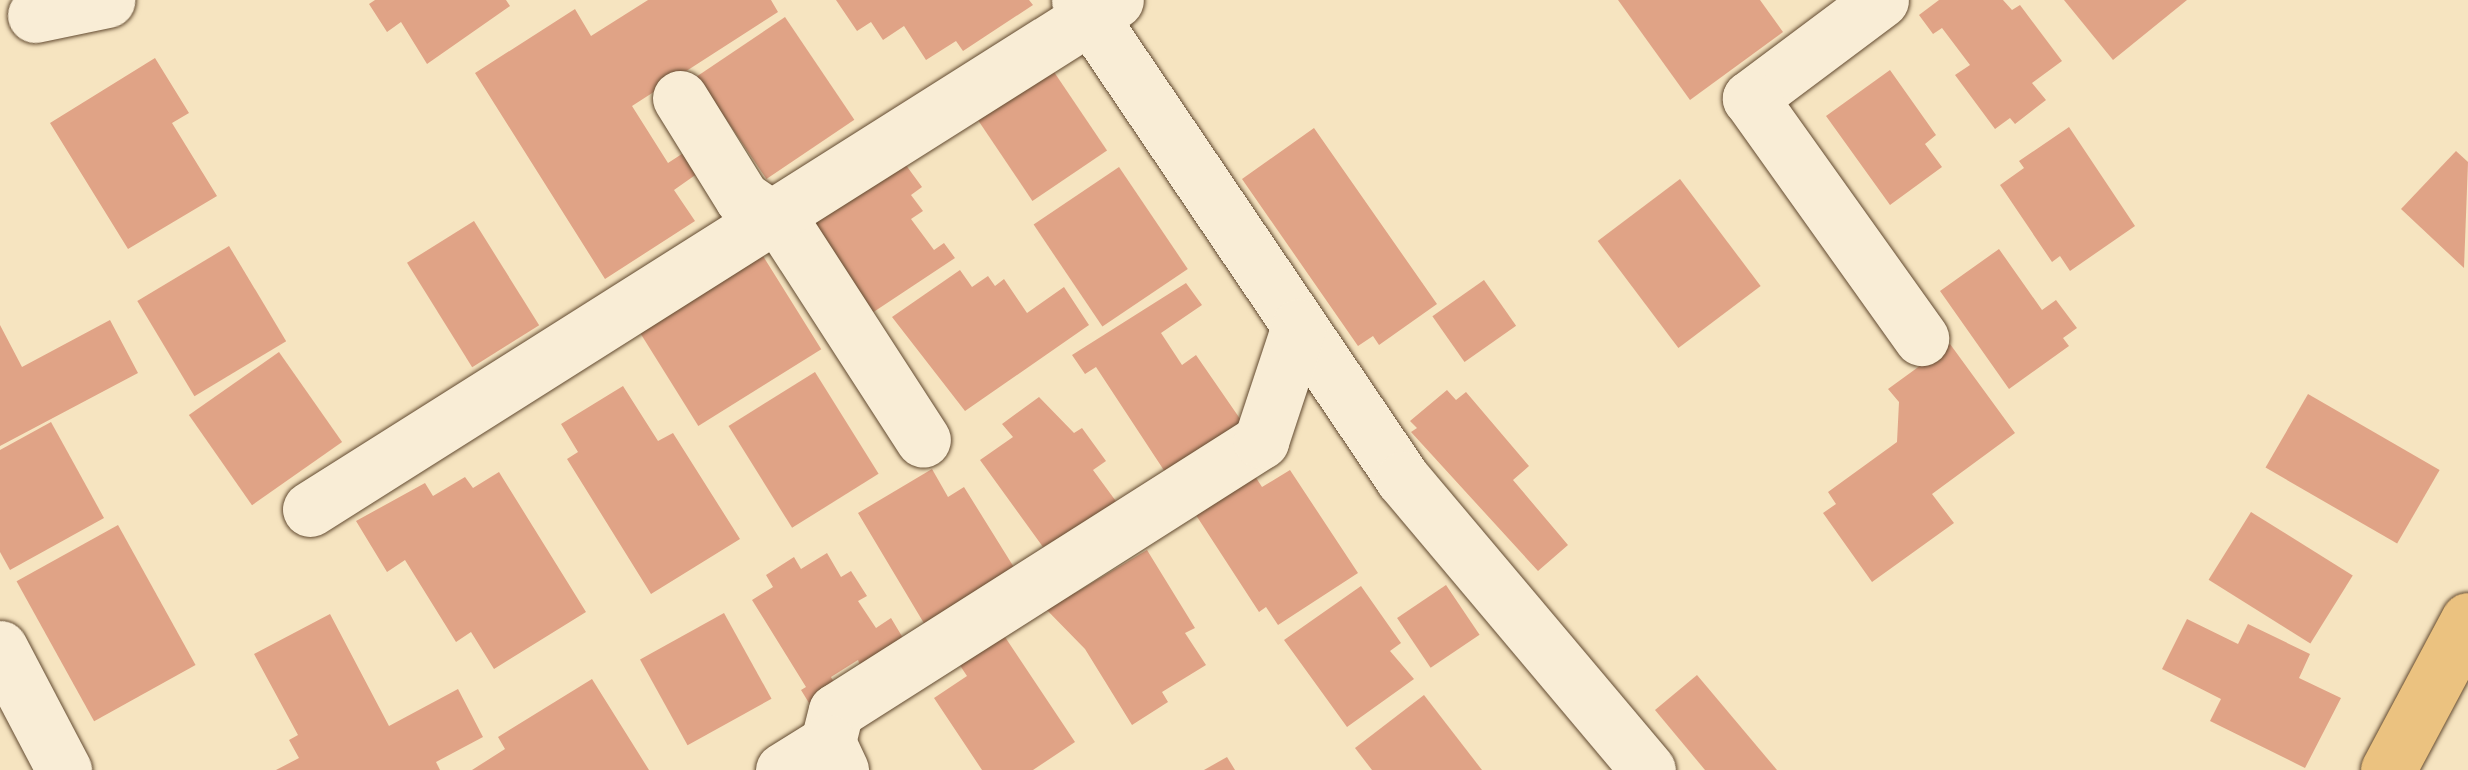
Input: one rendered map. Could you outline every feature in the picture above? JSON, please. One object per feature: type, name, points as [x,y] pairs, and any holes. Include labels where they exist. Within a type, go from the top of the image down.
[{"type":"highway","points":[[2388,770],[2468,620]]},
{"type":"street","points":[[35,15],[107,0]]},
{"type":"street","points":[[1881,0],[1750,98],[1921,338]]},
{"type":"street","points":[[310,509],[770,217],[1094,5],[1299,326],[1403,479],[1648,770]]},
{"type":"street","points":[[680,98],[742,198],[786,228],[923,440]]},
{"type":"street","points":[[817,761],[836,710],[1261,441],[1299,326]]},
{"type":"street","points":[[0,648],[64,770]]},
{"type":"building","points":[[375,0],[506,0],[510,6],[427,64],[401,22],[387,32],[369,4]]},
{"type":"building","points":[[648,0],[771,0],[778,12],[632,106],[668,163],[688,150],[701,171],[674,190],[695,221],[605,279],[475,73],[575,9],[591,36]]},
{"type":"building","points":[[836,0],[1029,0],[1033,5],[963,51],[956,41],[926,60],[904,26],[883,40],[871,22],[857,31]]},
{"type":"building","points":[[1618,0],[1760,0],[1783,32],[1690,100]]},
{"type":"building","points":[[1939,0],[2003,0],[2012,10],[2020,5],[2062,61],[2032,83],[2046,100],[2015,124],[2010,118],[1995,129],[1955,75],[1970,65],[1942,28],[1933,34],[1919,15]]},
{"type":"building","points":[[2064,0],[2187,0],[2113,60]]},
{"type":"building","points":[[785,17],[854,120],[766,179],[697,76]]},
{"type":"building","points":[[155,58],[189,113],[172,123],[217,196],[128,249],[50,123]]},
{"type":"building","points":[[1050,66],[1107,151],[1032,201],[975,116]]},
{"type":"building","points":[[1890,70],[1936,135],[1925,144],[1942,167],[1890,205],[1826,116]]},
{"type":"building","points":[[2069,127],[2135,226],[2070,271],[2060,256],[2052,262],[2000,185],[2024,168],[2019,161]]},
{"type":"building","points":[[1314,128],[1437,304],[1379,345],[1373,336],[1358,346],[1242,179]]},
{"type":"building","points":[[2456,151],[2468,162],[2464,268],[2401,209]]},
{"type":"building","points":[[900,157],[922,187],[911,195],[923,211],[911,219],[934,250],[944,243],[955,258],[869,315],[807,216]]},
{"type":"building","points":[[1119,167],[1188,269],[1102,327],[1034,225]]},
{"type":"building","points":[[1680,179],[1761,286],[1678,348],[1598,241]]},
{"type":"building","points":[[474,221],[539,325],[472,367],[407,263]]},
{"type":"building","points":[[229,246],[286,341],[194,396],[137,301]]},
{"type":"building","points":[[1999,249],[2042,310],[2056,300],[2077,328],[2063,338],[2069,346],[2009,389],[1940,291]]},
{"type":"building","points":[[763,256],[821,349],[698,426],[640,333]]},
{"type":"building","points":[[960,270],[972,287],[988,276],[995,286],[1004,279],[1027,313],[1064,287],[1089,325],[965,411],[892,317]]},
{"type":"building","points":[[1484,280],[1516,326],[1465,362],[1432,316]]},
{"type":"building","points":[[1186,283],[1202,305],[1161,333],[1182,365],[1196,355],[1245,426],[1169,478],[1096,367],[1085,374],[1072,355]]},
{"type":"building","points":[[110,320],[138,373],[0,446],[0,325],[22,367]]},
{"type":"building","points":[[1950,344],[2015,433],[1932,494],[1954,523],[1872,582],[1823,513],[1836,504],[1828,492],[1897,442],[1899,402],[1888,389]]},
{"type":"building","points":[[279,352],[342,442],[252,505],[189,415]]},
{"type":"building","points":[[815,372],[879,474],[792,528],[728,426]]},
{"type":"building","points":[[623,386],[658,441],[673,433],[740,539],[651,594],[567,459],[578,452],[561,424]]},
{"type":"building","points":[[1447,390],[1456,400],[1466,392],[1529,466],[1513,480],[1568,545],[1538,571],[1411,432],[1417,428],[1410,421]]},
{"type":"building","points":[[2308,394],[2440,470],[2397,544],[2266,468]]},
{"type":"building","points":[[1039,397],[1074,433],[1082,428],[1106,461],[1093,470],[1118,504],[1043,547],[980,460],[1013,437],[1002,424]]},
{"type":"building","points":[[51,422],[104,518],[10,570],[0,552],[0,450]]},
{"type":"building","points":[[932,469],[948,497],[964,487],[1015,569],[925,625],[858,513]]},
{"type":"building","points":[[1251,470],[1262,487],[1290,470],[1358,573],[1278,625],[1266,607],[1259,612],[1192,509]]},
{"type":"building","points":[[499,472],[586,612],[494,669],[471,632],[456,642],[405,560],[387,572],[356,521],[425,483],[433,496],[465,477],[473,488]]},
{"type":"building","points":[[2251,512],[2353,576],[2310,643],[2209,580]]},
{"type":"building","points":[[118,525],[196,665],[94,721],[17,581]]},
{"type":"building","points":[[1147,550],[1195,628],[1185,633],[1206,665],[1162,692],[1168,702],[1132,725],[1085,649],[1041,604],[1071,586],[1075,593]]},
{"type":"building","points":[[827,553],[841,577],[851,571],[867,596],[858,601],[876,628],[891,618],[906,643],[862,670],[858,660],[831,677],[836,686],[809,703],[801,690],[806,687],[752,600],[773,587],[766,575],[794,557],[801,569]]},
{"type":"building","points":[[1446,585],[1480,635],[1431,668],[1397,618]]},
{"type":"building","points":[[1361,586],[1401,643],[1390,651],[1414,679],[1347,727],[1284,640]]},
{"type":"building","points":[[724,613],[772,699],[688,745],[640,660]]},
{"type":"building","points":[[330,614],[389,726],[458,689],[483,737],[436,762],[440,770],[276,770],[299,758],[289,740],[298,735],[254,654]]},
{"type":"building","points":[[2187,619],[2238,644],[2248,624],[2310,654],[2299,678],[2341,698],[2305,768],[2210,721],[2221,699],[2162,669]]},
{"type":"building","points":[[999,628],[1075,742],[1033,770],[982,770],[934,698],[967,676],[955,658]]},
{"type":"building","points":[[1697,675],[1777,770],[1705,770],[1655,710]]},
{"type":"building","points":[[592,679],[649,770],[472,770],[505,749],[498,737]]},
{"type":"building","points":[[1424,695],[1482,770],[1372,770],[1355,748]]},
{"type":"building","points":[[1227,757],[1235,770],[1204,770]]}]
